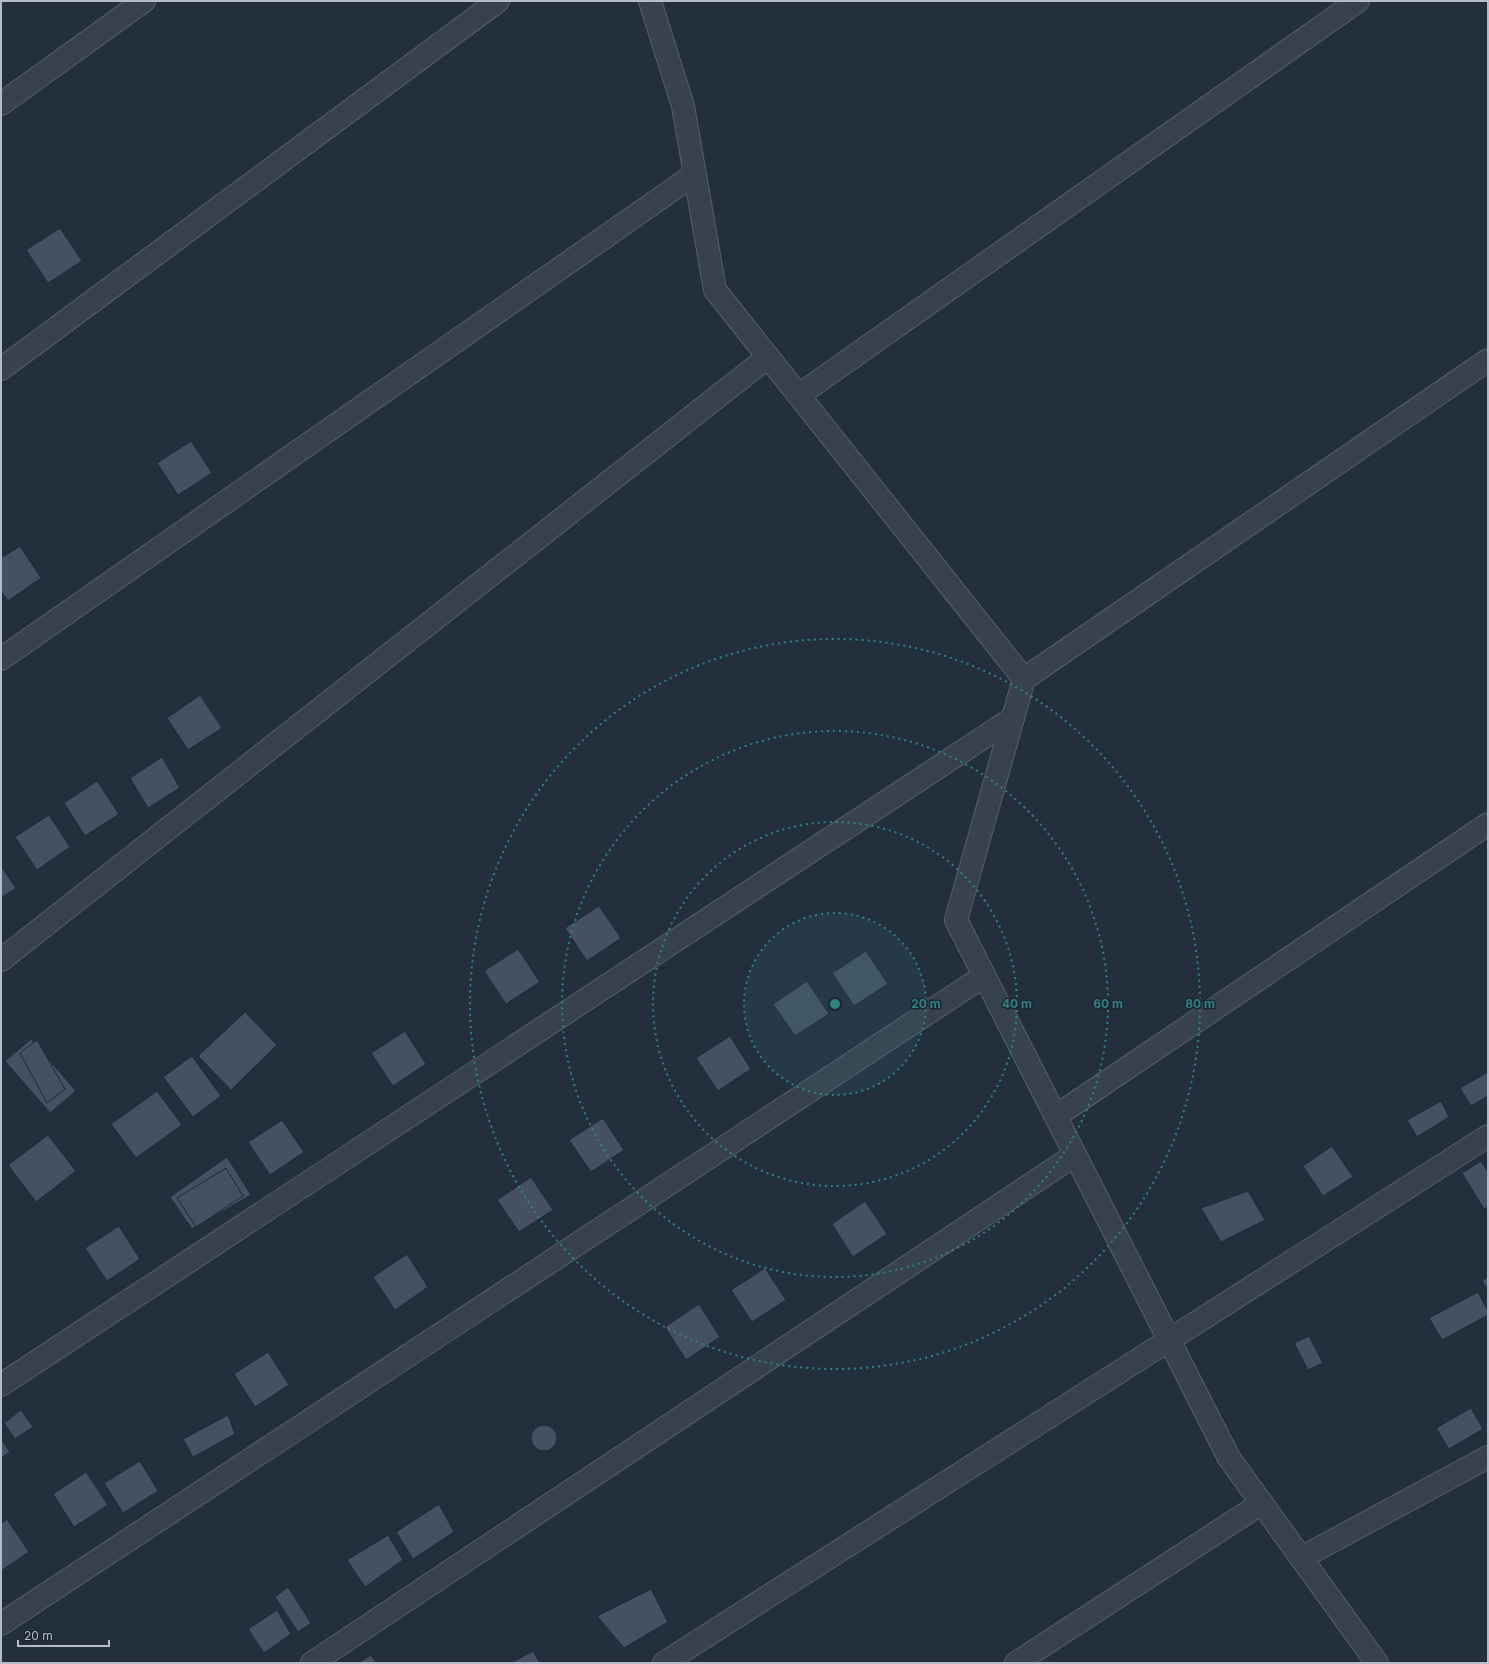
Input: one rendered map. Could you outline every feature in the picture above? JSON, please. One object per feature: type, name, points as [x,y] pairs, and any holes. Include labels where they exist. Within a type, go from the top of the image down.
[{"type":"street","points":[[1,104],[144,1]]},
{"type":"street","points":[[1,369],[498,1]]},
{"type":"street","points":[[650,1],[683,106],[715,290],[1024,679]]},
{"type":"street","points":[[799,395],[1358,1]]},
{"type":"street","points":[[1,660],[695,174]]},
{"type":"street","points":[[1,960],[768,357]]},
{"type":"street","points":[[1378,1663],[1229,1458],[956,920],[1024,679],[1488,360]]},
{"type":"street","points":[[1,1386],[1013,718]]},
{"type":"street","points":[[1056,1116],[1488,824]]},
{"type":"street","points":[[1,1624],[984,976]]},
{"type":"street","points":[[664,1663],[1488,1136]]},
{"type":"street","points":[[312,1663],[1075,1156]]},
{"type":"street","points":[[1301,1558],[1488,1458]]},
{"type":"street","points":[[1016,1663],[1262,1503]]},
{"type":"building","points":[[60,228],[82,261],[48,283],[26,250]]},
{"type":"building","points":[[191,441],[212,473],[178,495],[157,463]]},
{"type":"building","points":[[20,546],[41,578],[8,601],[1,591],[1,558]]},
{"type":"building","points":[[200,695],[222,728],[188,750],[167,718]]},
{"type":"building","points":[[162,757],[180,788],[148,808],[130,778]]},
{"type":"building","points":[[97,781],[119,814],[85,836],[64,803]]},
{"type":"building","points":[[49,815],[70,847],[37,870],[15,837]]},
{"type":"building","points":[[1,866],[16,888],[1,898]]},
{"type":"building","points":[[599,906],[621,938],[587,961],[565,928]]},
{"type":"building","points":[[518,949],[540,982],[506,1004],[484,971]]},
{"type":"building","points":[[866,951],[888,984],[854,1006],[832,973]]},
{"type":"building","points":[[807,981],[829,1014],[795,1036],[773,1004]]},
{"type":"building","points":[[245,1012],[277,1045],[231,1090],[198,1056]]},
{"type":"building","points":[[405,1031],[426,1064],[393,1086],[371,1053]]},
{"type":"building","points":[[730,1036],[751,1069],[718,1091],[696,1058]]},
{"type":"building","points":[[31,1039],[76,1091],[50,1113],[5,1061]]},
{"type":"building","points":[[37,1040],[65,1089],[47,1103],[20,1053]]},
{"type":"building","points":[[192,1056],[221,1096],[193,1117],[163,1077]]},
{"type":"building","points":[[1488,1072],[1488,1096],[1471,1106],[1460,1088]]},
{"type":"building","points":[[157,1091],[182,1125],[136,1158],[111,1124]]},
{"type":"building","points":[[1441,1101],[1449,1117],[1417,1137],[1407,1120]]},
{"type":"building","points":[[603,1118],[624,1150],[591,1172],[569,1140]]},
{"type":"building","points":[[282,1120],[304,1152],[270,1175],[248,1142]]},
{"type":"building","points":[[48,1135],[76,1171],[36,1202],[8,1165]]},
{"type":"building","points":[[1332,1146],[1353,1177],[1323,1196],[1303,1166]]},
{"type":"building","points":[[227,1157],[251,1195],[192,1229],[170,1197]]},
{"type":"building","points":[[1481,1161],[1488,1172],[1488,1207],[1484,1209],[1462,1173]]},
{"type":"building","points":[[226,1168],[243,1196],[196,1227],[177,1198]]},
{"type":"building","points":[[531,1177],[553,1210],[519,1232],[497,1200]]},
{"type":"building","points":[[1248,1191],[1265,1220],[1221,1242],[1201,1208]]},
{"type":"building","points":[[865,1201],[887,1234],[853,1257],[832,1224]]},
{"type":"building","points":[[119,1226],[140,1259],[107,1281],[85,1248]]},
{"type":"building","points":[[407,1254],[428,1287],[395,1310],[373,1277]]},
{"type":"building","points":[[765,1268],[786,1300],[752,1322],[731,1290]]},
{"type":"building","points":[[1488,1277],[1488,1290],[1482,1281]]},
{"type":"building","points":[[1478,1292],[1488,1311],[1488,1315],[1442,1340],[1429,1318]]},
{"type":"building","points":[[699,1304],[720,1337],[686,1360],[665,1327]]},
{"type":"building","points":[[1309,1336],[1323,1363],[1308,1370],[1294,1343]]},
{"type":"building","points":[[268,1352],[289,1385],[255,1407],[234,1374]]},
{"type":"building","points":[[1471,1408],[1483,1429],[1449,1449],[1436,1428]]},
{"type":"building","points":[[21,1410],[33,1427],[15,1439],[4,1423]]},
{"type":"building","points":[[228,1415],[235,1434],[193,1457],[183,1439]]},
{"type":"building","points":[[544,1425],[553,1429],[557,1438],[553,1447],[544,1451],[535,1447],[531,1438],[535,1429]]},
{"type":"building","points":[[1,1439],[10,1452],[1,1458]]},
{"type":"building","points":[[140,1461],[158,1491],[123,1513],[104,1483]]},
{"type":"building","points":[[86,1472],[108,1505],[74,1527],[53,1494]]},
{"type":"building","points":[[439,1504],[454,1532],[413,1559],[396,1532]]},
{"type":"building","points":[[7,1519],[29,1552],[1,1571],[1,1524]]},
{"type":"building","points":[[388,1535],[403,1560],[365,1587],[347,1560]]},
{"type":"building","points":[[288,1587],[311,1623],[298,1632],[275,1597]]},
{"type":"building","points":[[651,1589],[668,1622],[624,1648],[597,1616]]},
{"type":"building","points":[[277,1610],[291,1634],[264,1653],[248,1629]]},
{"type":"building","points":[[533,1651],[540,1663],[511,1663]]},
{"type":"building","points":[[371,1655],[376,1663],[358,1663]]}]
